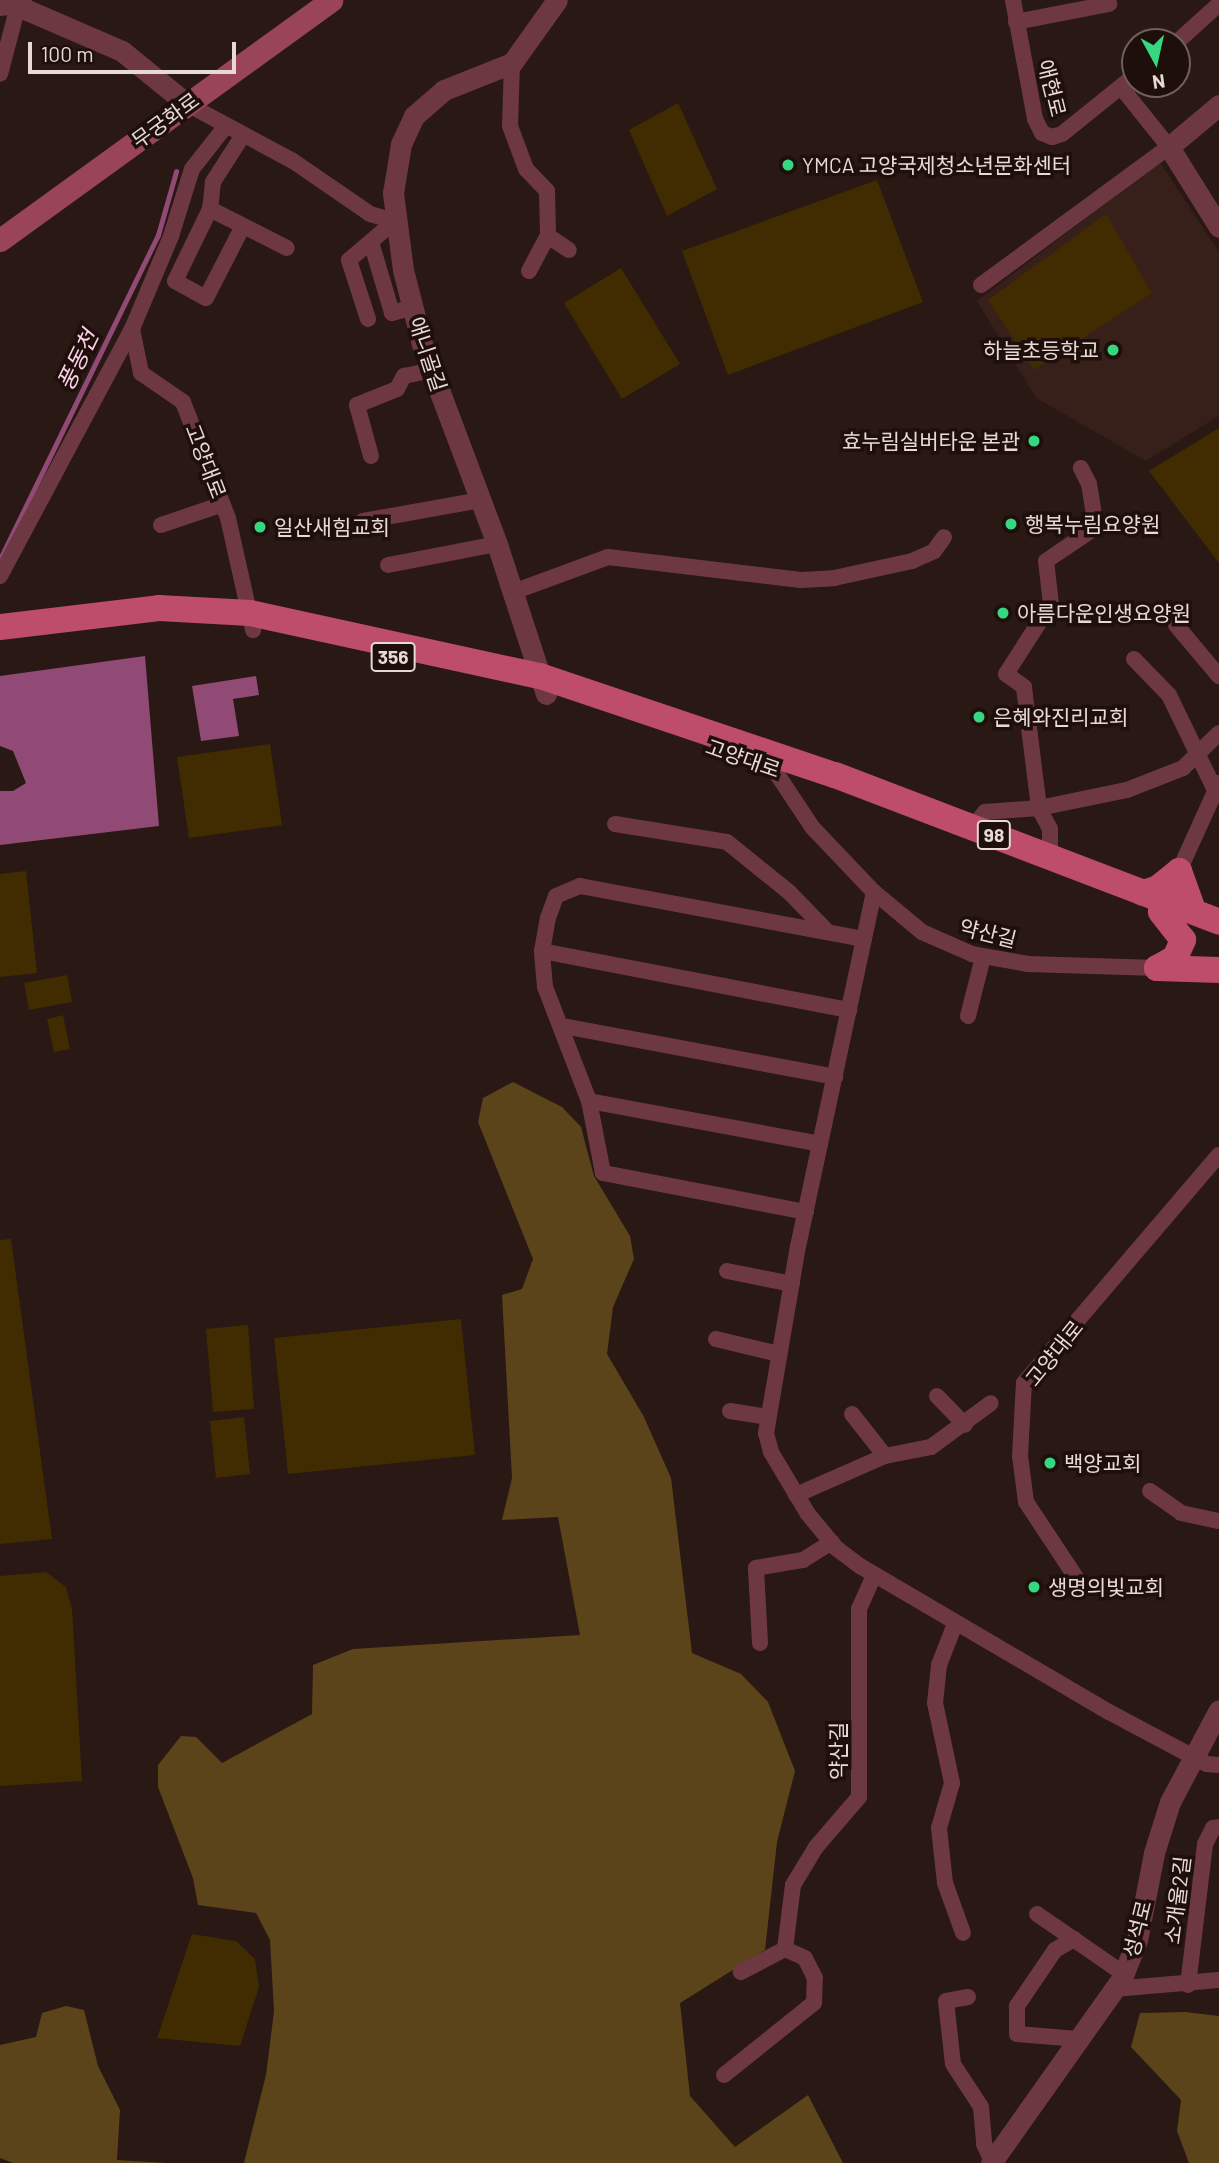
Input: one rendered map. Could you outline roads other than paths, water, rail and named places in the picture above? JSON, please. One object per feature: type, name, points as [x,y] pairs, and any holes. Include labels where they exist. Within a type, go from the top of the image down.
[{"type":"main road","name":"무궁화로","points":[[0,240],[331,0]]},
{"type":"main road","name":"고양대로","points":[[0,627],[159,608],[251,622],[359,650],[543,685],[972,828],[1219,922]]},
{"type":"main road","name":"고양대로","points":[[0,638],[162,621],[251,622]]},
{"type":"main road","name":"고양대로","points":[[770,759],[1219,936]]},
{"type":"main road","points":[[1143,893],[1179,871],[1193,910]]},
{"type":"main road","points":[[1157,968],[1175,958],[1183,940],[1161,912]]},
{"type":"main road","points":[[1157,968],[1219,970]]},
{"type":"street","points":[[529,271],[548,236],[547,191],[526,169],[510,126],[512,63],[557,0]]},
{"type":"street","name":"애현로","points":[[1013,0],[1035,119],[1042,133],[1052,137],[1062,134],[1121,87]]},
{"type":"street","points":[[1016,22],[1109,4]]},
{"type":"street","points":[[1191,29],[1219,4]]},
{"type":"street","points":[[0,74],[13,5],[122,51],[187,104],[225,127],[293,160],[370,214],[395,221]]},
{"type":"street","name":"애니골길","points":[[512,63],[444,90],[414,117],[401,144],[393,193],[395,221],[413,307],[432,370],[497,544],[543,685]]},
{"type":"street","points":[[1130,98],[1169,147],[1219,227]]},
{"type":"street","points":[[981,285],[1169,147],[1219,106]]},
{"type":"street","points":[[0,576],[132,329],[171,236],[192,169],[225,127]]},
{"type":"street","points":[[243,135],[213,182],[210,209],[175,281],[206,298],[243,226]]},
{"type":"street","points":[[210,209],[287,248]]},
{"type":"street","points":[[368,319],[349,260],[395,221]]},
{"type":"street","points":[[548,236],[569,250]]},
{"type":"street","points":[[371,242],[391,313],[413,307]]},
{"type":"street","name":"고양대로","points":[[132,329],[141,373],[183,402],[223,504],[251,622]]},
{"type":"street","points":[[371,456],[357,405],[397,389],[404,376],[432,370]]},
{"type":"street","points":[[1050,856],[1050,829],[1039,808],[1024,687],[1006,674],[1051,604],[1046,561],[1096,527],[1089,484],[1081,468]]},
{"type":"street","points":[[363,521],[481,500]]},
{"type":"street","points":[[161,525],[223,504]]},
{"type":"street","points":[[513,592],[608,557],[801,580],[834,578],[919,558],[934,551],[944,537]]},
{"type":"street","points":[[388,565],[497,544]]},
{"type":"street","points":[[1176,625],[1219,676]]},
{"type":"street","points":[[1134,659],[1169,695],[1196,756],[1217,785],[1179,871]]},
{"type":"street","points":[[972,828],[985,812],[1039,808],[1127,790],[1183,768],[1219,733]]},
{"type":"street","name":"약산길","points":[[770,759],[812,827],[874,892],[922,932],[983,957],[1028,964],[1157,968]]},
{"type":"street","points":[[615,824],[727,842],[789,892],[825,929]]},
{"type":"street","points":[[806,1212],[603,1173],[589,1101],[563,1026],[545,987],[542,951],[556,896],[580,886],[825,929],[864,939]]},
{"type":"street","points":[[874,892],[820,1143],[779,1354],[768,1417],[771,1452],[796,1495],[832,1542],[874,1575],[956,1624],[1197,1758],[1219,1765]]},
{"type":"street","points":[[542,951],[849,1010]]},
{"type":"street","points":[[968,1016],[983,957]]},
{"type":"street","points":[[563,1026],[835,1077]]},
{"type":"street","points":[[589,1101],[820,1143]]},
{"type":"street","name":"고양대로","points":[[1079,1582],[1026,1502],[1020,1456],[1024,1383],[1219,1155]]},
{"type":"street","points":[[727,1271],[792,1284]]},
{"type":"street","points":[[716,1339],[779,1354]]},
{"type":"street","points":[[937,1396],[965,1425]]},
{"type":"street","points":[[796,1495],[885,1456],[931,1447],[965,1425],[991,1403]]},
{"type":"street","points":[[730,1411],[768,1417]]},
{"type":"street","points":[[852,1414],[885,1456]]},
{"type":"street","points":[[1150,1491],[1181,1513],[1219,1521]]},
{"type":"street","points":[[760,1643],[756,1568],[803,1560],[832,1542]]},
{"type":"street","name":"약산길","points":[[785,1949],[793,1885],[816,1847],[859,1797],[859,1609],[874,1575]]},
{"type":"street","points":[[956,1624],[939,1665],[935,1703],[952,1783],[939,1828],[945,1883],[963,1933]]},
{"type":"street","name":"성석로","points":[[992,2163],[1119,1981],[1137,1940],[1161,1827],[1178,1784],[1197,1758],[1219,1710]]},
{"type":"street","name":"소개울2길","points":[[1188,1985],[1205,1844],[1213,1828],[1219,1827]]},
{"type":"street","points":[[1037,1914],[1074,1939],[1119,1981],[1188,1985],[1219,1980]]},
{"type":"street","points":[[1074,1939],[1055,1950],[1017,2006],[1017,2034],[1078,2039]]},
{"type":"street","points":[[724,2075],[814,2003],[815,1978],[805,1958],[785,1949],[741,1972]]},
{"type":"street","points":[[968,1997],[946,2001],[953,2064],[981,2107],[984,2144],[992,2163]]},
{"type":"waterway","name":"풍동천","points":[[0,559],[158,235],[176,172]]},
{"type":"place","name":"YMCA 고양국제청소년문화센터","points":[[788,165]]},
{"type":"place","name":"하늘초등학교","points":[[1113,350]]},
{"type":"place","name":"효누림실버타운 본관","points":[[1034,441]]},
{"type":"place","name":"행복누림요양원","points":[[1011,524]]},
{"type":"place","name":"일산새힘교회","points":[[260,527]]},
{"type":"place","name":"아름다운인생요양원","points":[[1003,613]]},
{"type":"place","name":"은혜와진리교회","points":[[979,717]]},
{"type":"place","name":"백양교회","points":[[1050,1463]]},
{"type":"place","name":"생명의빛교회","points":[[1034,1587]]}]
